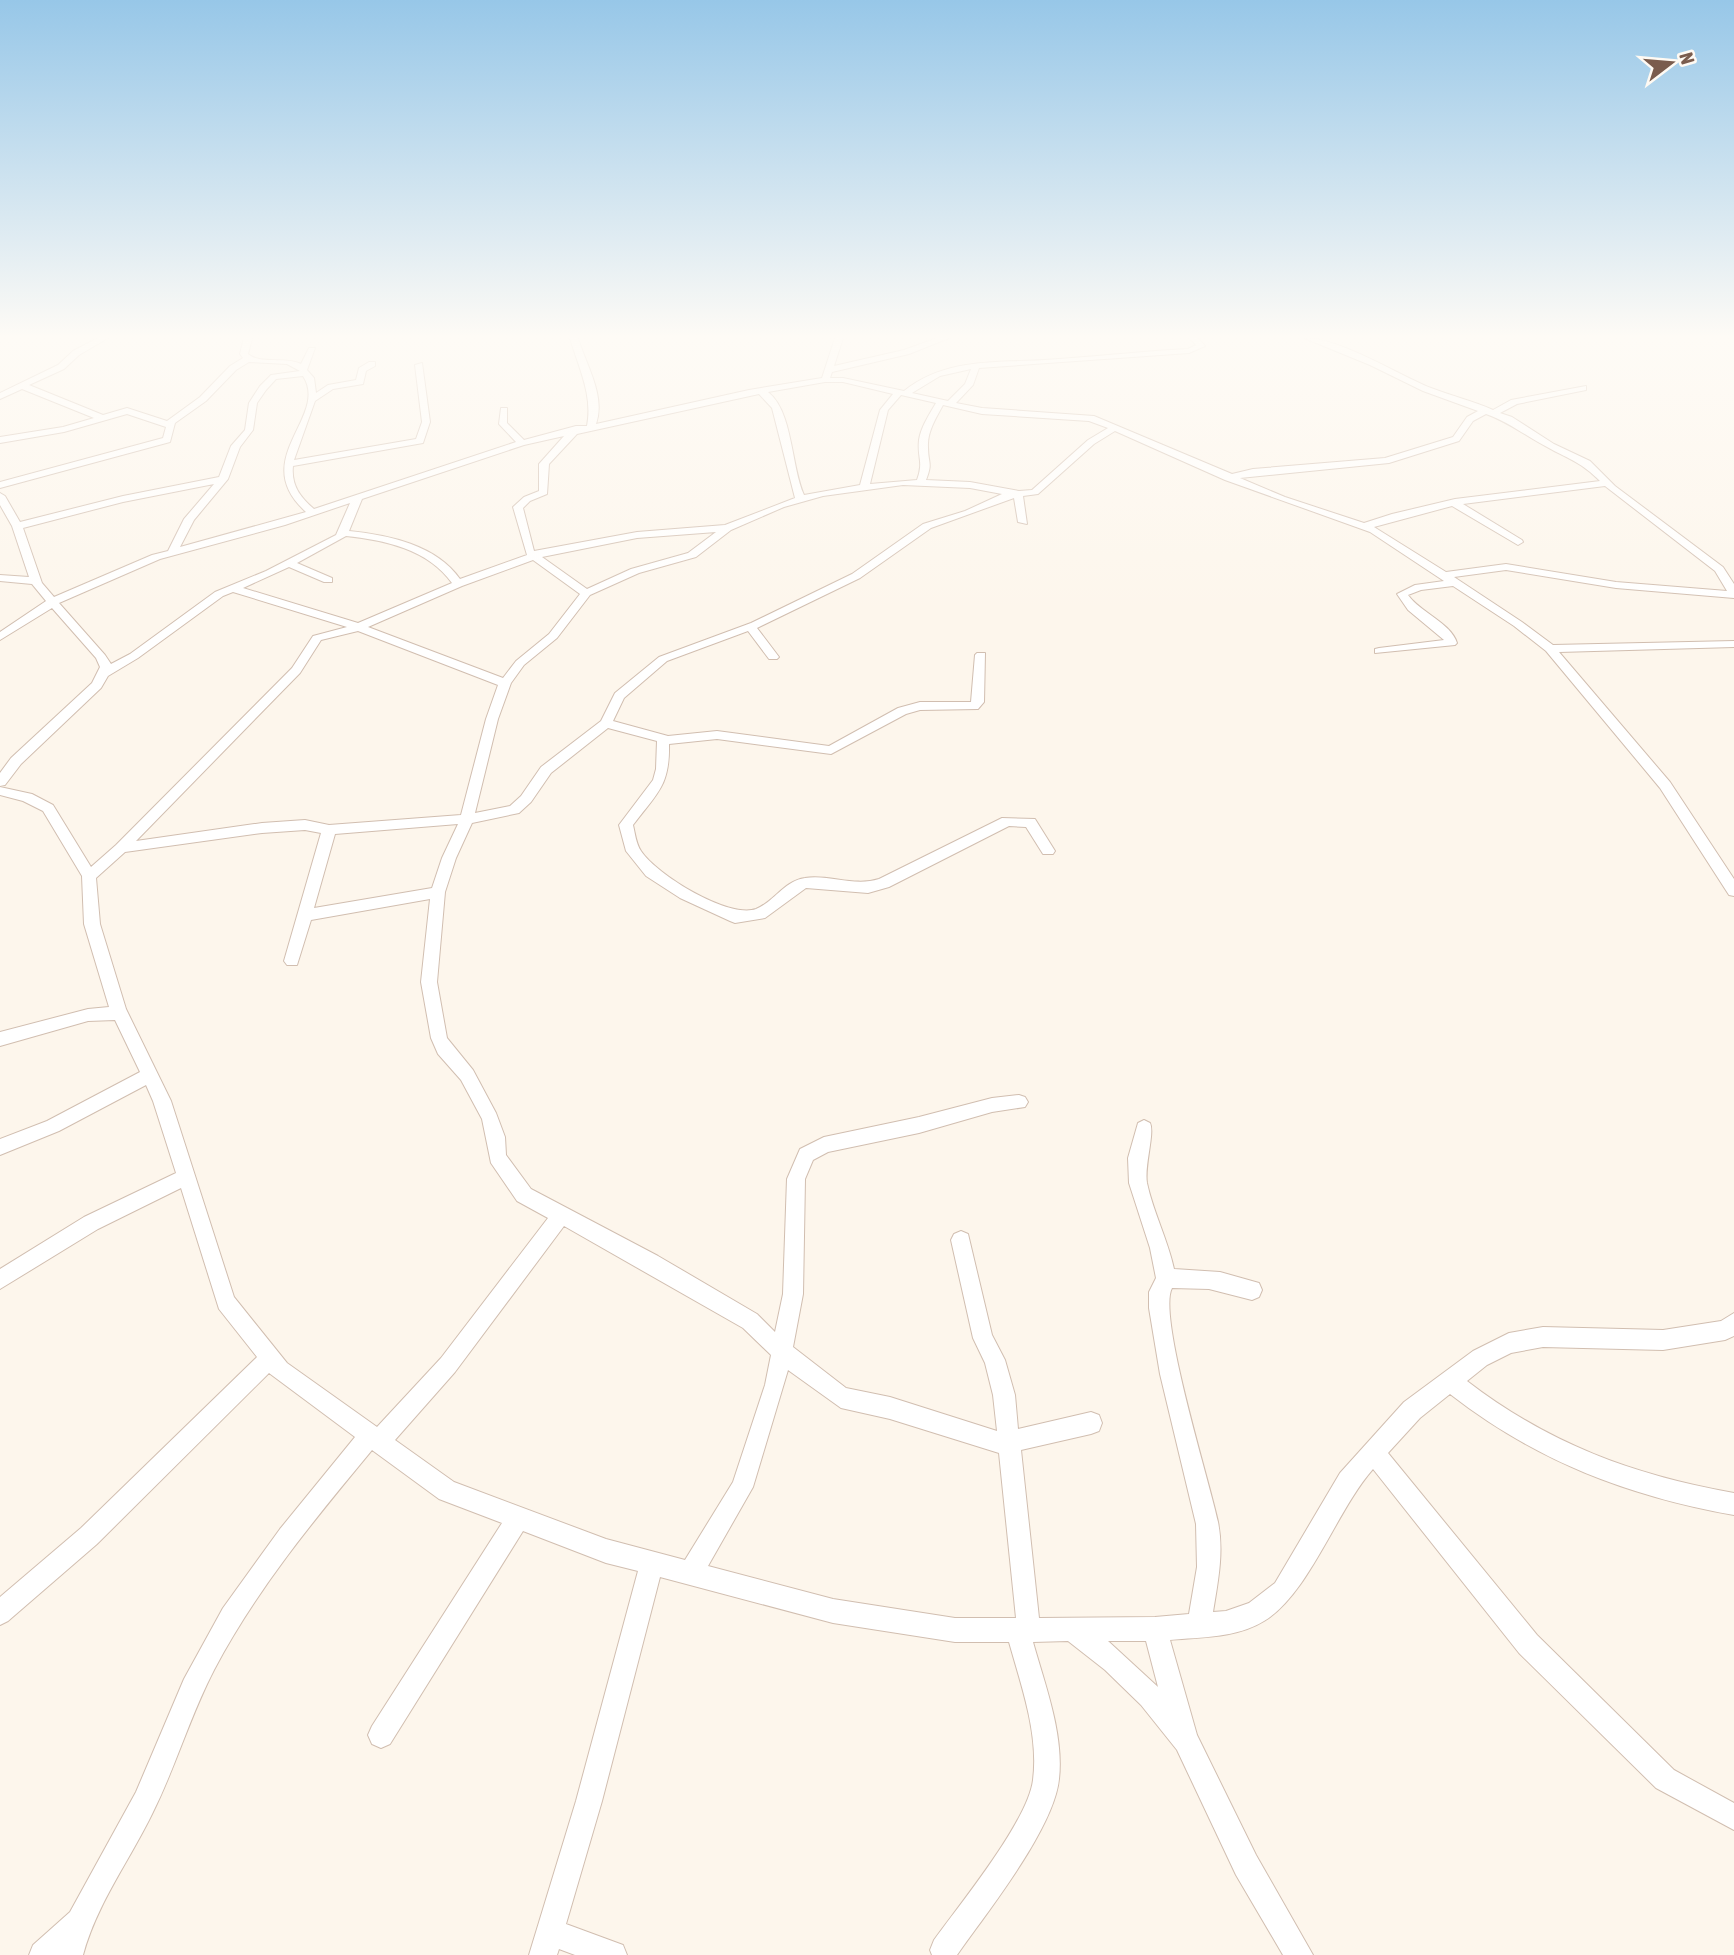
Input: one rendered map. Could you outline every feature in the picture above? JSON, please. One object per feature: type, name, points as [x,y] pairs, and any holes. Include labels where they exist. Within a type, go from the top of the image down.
[{"type":"street","points":[[0,440],[63,429]]},
{"type":"street","points":[[0,485],[162,442],[168,439],[169,429]]},
{"type":"street","points":[[173,551],[189,519],[223,479],[236,446],[249,429]]},
{"type":"street","points":[[301,429],[289,464],[291,491],[314,513],[345,528],[430,557],[453,573],[458,584]]},
{"type":"street","points":[[289,464],[420,441],[424,429]]},
{"type":"street","points":[[508,429],[522,443]]},
{"type":"street","points":[[0,637],[54,601],[128,567],[173,551],[314,513],[522,443],[575,429]]},
{"type":"street","points":[[576,429],[544,464],[544,492],[527,499],[518,507],[527,545],[534,556],[586,593]]},
{"type":"street","points":[[780,429],[791,477],[800,498]]},
{"type":"street","points":[[865,485],[879,429]]},
{"type":"street","points":[[920,483],[927,465],[921,452],[923,438],[929,429]]},
{"type":"street","points":[[121,848],[262,828],[305,825],[329,830],[467,819],[514,810],[526,799],[545,770],[606,723],[620,696],[663,659],[751,627],[856,576],[898,550],[927,526],[979,509],[996,499],[1040,488],[1091,442],[1112,429]]},
{"type":"street","points":[[1117,429],[1228,478],[1366,526],[1518,624],[1550,649],[1665,785],[1732,883]]},
{"type":"street","points":[[1228,478],[1253,472],[1386,461],[1456,439],[1463,429]]},
{"type":"street","points":[[1523,429],[1587,463],[1608,483],[1718,569],[1734,594]]},
{"type":"street","points":[[17,526],[122,499],[223,479]]},
{"type":"street","points":[[1018,494],[970,485],[920,483],[865,485],[800,498],[727,528],[692,555],[635,571],[586,593],[553,636],[520,663],[505,683],[492,719],[467,819],[449,858],[438,892],[429,982],[435,1030],[444,1049],[467,1075],[490,1118],[496,1137],[497,1157],[524,1195],[750,1321],[782,1352],[841,1397],[890,1408],[1010,1444],[1091,1423]]},
{"type":"street","points":[[1366,526],[1415,509],[1608,483]]},
{"type":"street","points":[[1018,494],[1023,522]]},
{"type":"street","points":[[0,496],[17,526],[35,581],[101,657],[104,673]]},
{"type":"street","points":[[0,782],[24,753],[97,685],[104,673],[134,656],[209,601],[288,563],[345,528],[358,498]]},
{"type":"street","points":[[1454,503],[1518,542]]},
{"type":"street","points":[[317,638],[357,628],[458,584],[534,556],[637,535],[727,528]]},
{"type":"street","points":[[288,563],[328,580]]},
{"type":"street","points":[[1441,576],[1506,567],[1609,584],[1734,594]]},
{"type":"street","points":[[0,578],[35,581]]},
{"type":"street","points":[[1379,651],[1451,643],[1449,636],[1412,608],[1402,594],[1419,587],[1452,583]]},
{"type":"street","points":[[235,589],[333,619],[505,683]]},
{"type":"street","points":[[89,876],[121,848],[296,670],[317,638],[330,629],[333,619]]},
{"type":"street","points":[[751,627],[773,657]]},
{"type":"street","points":[[1550,649],[1734,644]]},
{"type":"street","points":[[606,723],[663,739],[706,734],[821,750],[839,748],[881,720],[902,710],[920,706],[974,706],[978,702],[981,655]]},
{"type":"street","points":[[663,739],[663,769],[659,781],[626,825],[634,851],[651,872],[666,883],[735,917],[760,914],[796,886],[806,883],[868,888],[884,883],[1015,819],[1030,822],[1048,851]]},
{"type":"street","points":[[0,791],[27,797],[48,808],[89,876],[92,924],[120,1013],[162,1101],[226,1302],[269,1359],[447,1491],[606,1550],[691,1572],[771,1597],[833,1611],[956,1630],[1155,1629],[1226,1623],[1256,1613],[1283,1591],[1348,1481],[1412,1410],[1480,1358],[1509,1343],[1565,1336],[1663,1340],[1725,1330],[1734,1323]]},
{"type":"street","points":[[292,961],[329,830]]},
{"type":"street","points":[[306,915],[438,892]]},
{"type":"street","points":[[0,1039],[88,1015],[120,1013]]},
{"type":"street","points":[[0,1147],[53,1126],[149,1075]]},
{"type":"street","points":[[691,1572],[742,1487],[782,1352],[793,1294],[796,1179],[806,1155],[824,1145],[919,1125],[992,1105],[1019,1102]]},
{"type":"street","points":[[1144,1128],[1138,1158],[1138,1183],[1160,1248],[1166,1279],[1159,1292],[1159,1308],[1168,1361],[1207,1524],[1209,1567],[1199,1625]]},
{"type":"street","points":[[0,1280],[91,1223],[185,1177]]},
{"type":"street","points":[[69,1955],[78,1921],[135,1821],[184,1704],[215,1646],[289,1540],[374,1439],[448,1365],[560,1217]]},
{"type":"street","points":[[944,1950],[1022,1835],[1046,1785],[1047,1761],[1024,1631],[1004,1395],[995,1360],[984,1338],[961,1240]]},
{"type":"street","points":[[1166,1279],[1211,1278],[1252,1290]]},
{"type":"street","points":[[0,1613],[89,1536],[269,1359]]},
{"type":"street","points":[[1449,1380],[1511,1425],[1586,1461],[1644,1482],[1734,1504]]},
{"type":"street","points":[[1373,1452],[1528,1644],[1665,1780],[1734,1816]]},
{"type":"street","points":[[382,1735],[518,1518]]},
{"type":"street","points":[[613,1955],[547,1944],[652,1562]]},
{"type":"street","points":[[1155,1629],[1186,1741],[1246,1865],[1299,1955]]},
{"type":"street","points":[[1073,1630],[1114,1661],[1150,1696],[1186,1741]]},
{"type":"street","points":[[43,1955],[78,1921]]}]
